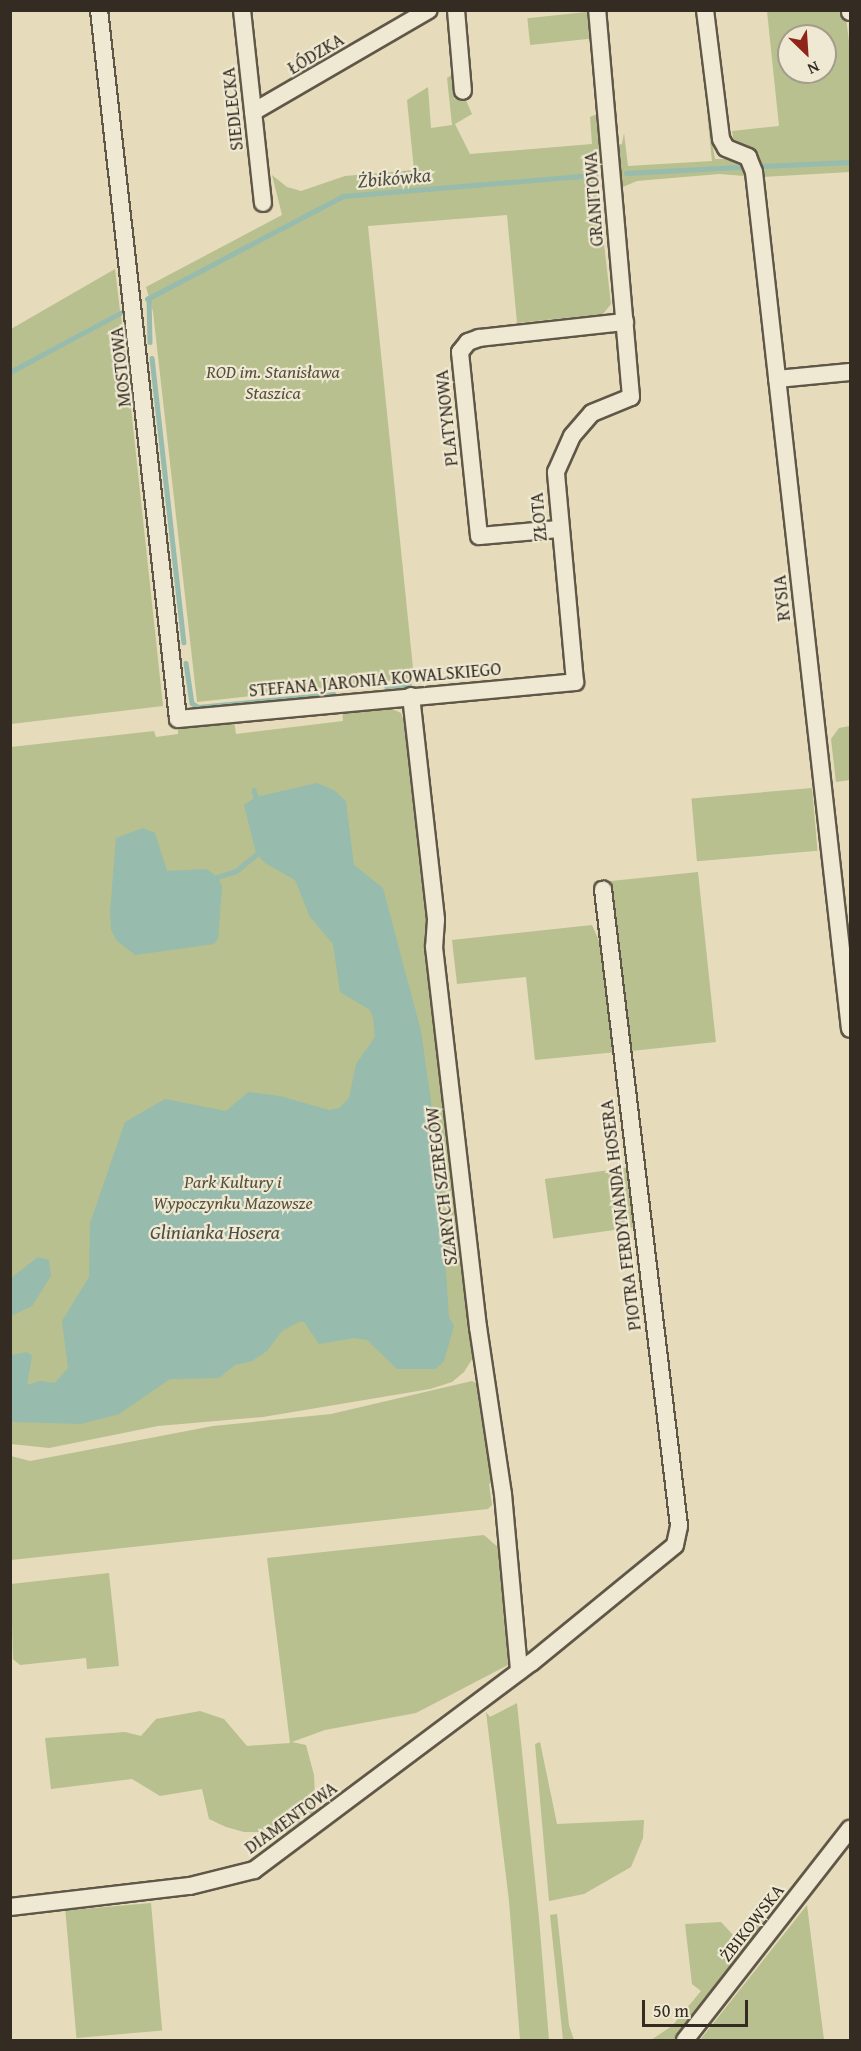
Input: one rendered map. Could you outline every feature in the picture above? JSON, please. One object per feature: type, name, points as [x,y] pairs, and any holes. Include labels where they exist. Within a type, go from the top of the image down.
[{"type":"street","name":"MOSTOWA","points":[[99,10],[178,719]]},
{"type":"street","name":"SIEDLECKA","points":[[242,10],[263,203]]},
{"type":"street","name":"ŁÓDZKA","points":[[253,112],[429,10]]},
{"type":"street","points":[[456,10],[463,91]]},
{"type":"street","name":"GRANITOWA","points":[[597,10],[609,121],[612,209],[630,386]]},
{"type":"street","name":"RYSIA","points":[[705,10],[721,140],[726,148],[746,155],[752,164],[850,1029]]},
{"type":"street","name":"PLATYNOWA","points":[[559,529],[479,536],[460,352],[468,342],[479,338],[625,322]]},
{"type":"street","points":[[777,379],[850,372]]},
{"type":"street","name":"ZŁOTA","points":[[575,682],[555,481],[565,447],[592,413],[631,397],[630,386]]},
{"type":"street","name":"STEFANA JARONIA KOWALSKIEGO","points":[[178,719],[575,682]]},
{"type":"street","name":"SZARYCH SZEREGÓW","points":[[411,696],[436,920],[434,946],[478,1327],[504,1503],[519,1671]]},
{"type":"street","name":"PIOTRA FERDYNANDA HOSERA","points":[[603,890],[678,1535]]},
{"type":"street","name":"DIAMENTOWA","points":[[10,1906],[190,1886],[254,1870],[299,1840],[519,1671],[671,1550],[678,1535]]},
{"type":"street","name":"ŻBIKOWSKA","points":[[685,2040],[850,1829]]},
{"type":"green space","points":[[767,11],[845,11],[850,49],[850,172],[760,177],[758,157],[751,148],[734,143],[732,131],[779,126]]},
{"type":"green space","points":[[587,12],[590,39],[530,45],[527,18]]},
{"type":"green space","name":"ROD im. Stanisława Staszica","points":[[452,75],[454,99],[465,98],[472,114],[455,124],[470,154],[592,144],[590,117],[597,114],[600,167],[595,168],[611,304],[603,314],[517,323],[507,215],[368,226],[414,678],[197,702],[153,312],[146,287],[282,215],[272,175],[287,187],[301,191],[345,176],[414,170],[407,100],[428,87],[431,128],[452,125],[447,78]]},
{"type":"green space","points":[[707,113],[715,159],[741,159],[744,176],[719,174],[637,181],[618,189],[617,145],[622,144],[624,133],[628,166],[712,161]]},
{"type":"green space","points":[[115,269],[120,311],[11,370],[11,329]]},
{"type":"green space","points":[[121,315],[163,706],[11,724],[11,374]]},
{"type":"green space","name":"Park Kultury i Wypoczynku Mazowsze","points":[[383,705],[401,713],[405,724],[476,1353],[464,1372],[452,1382],[430,1389],[263,1417],[158,1426],[49,1448],[11,1444],[11,747],[154,731],[156,737],[178,734],[178,727],[234,720],[236,734],[343,721],[342,708]]},
{"type":"green space","points":[[850,726],[850,780],[836,782],[831,739],[839,728]]},
{"type":"green space","points":[[812,788],[817,851],[697,861],[691,799]]},
{"type":"green space","points":[[698,872],[716,1042],[624,1052],[607,882]]},
{"type":"green space","points":[[592,925],[603,950],[617,1052],[535,1060],[526,977],[457,984],[452,940]]},
{"type":"green space","points":[[631,1167],[639,1226],[553,1239],[545,1179]]},
{"type":"green space","points":[[472,1381],[482,1386],[493,1483],[489,1484],[492,1505],[488,1509],[11,1560],[11,1456],[30,1461],[213,1426],[331,1414]]},
{"type":"green space","points":[[484,1535],[500,1549],[510,1638],[508,1665],[416,1713],[325,1730],[292,1742],[306,1745],[314,1775],[316,1818],[299,1832],[244,1832],[226,1827],[209,1819],[202,1789],[160,1796],[132,1779],[51,1789],[45,1738],[125,1732],[141,1736],[156,1719],[200,1711],[224,1719],[247,1746],[290,1743],[267,1558]]},
{"type":"green space","points":[[109,1573],[119,1666],[87,1669],[86,1658],[20,1665],[13,1659],[11,1584]]},
{"type":"green space","points":[[517,1703],[549,2040],[520,2040],[509,1901],[486,1712],[490,1717]]},
{"type":"green space","points":[[540,1742],[557,1824],[644,1820],[643,1838],[631,1867],[584,1894],[549,1901],[535,1744]]},
{"type":"green space","points":[[151,1903],[162,2031],[76,2038],[65,1910]]},
{"type":"green space","points":[[807,1905],[824,2040],[700,2040]]},
{"type":"green space","points":[[774,1913],[673,2040],[651,2040],[672,2026],[701,1991],[692,1984],[685,1924],[721,1922],[734,1936]]},
{"type":"green space","points":[[557,1914],[569,2025],[574,2040],[563,2040],[550,1915]]},
{"type":"water","name":"Glinianka Hosera","points":[[317,783],[334,790],[346,801],[354,865],[383,888],[421,1031],[438,1151],[449,1317],[454,1326],[444,1361],[436,1369],[397,1369],[367,1340],[354,1338],[319,1344],[304,1322],[299,1322],[282,1331],[267,1351],[252,1361],[235,1365],[219,1378],[170,1379],[119,1414],[81,1424],[14,1422],[11,1420],[11,1355],[27,1352],[32,1356],[27,1385],[40,1381],[55,1383],[68,1368],[62,1321],[89,1277],[90,1223],[125,1122],[165,1099],[226,1111],[248,1092],[280,1096],[329,1110],[339,1108],[349,1098],[356,1064],[375,1037],[373,1018],[370,1010],[340,992],[333,944],[310,917],[295,880],[265,863],[256,853],[244,805],[256,797]]},
{"type":"water","points":[[143,828],[155,833],[167,871],[206,869],[218,877],[222,887],[218,939],[214,944],[135,955],[116,940],[111,929],[110,912],[116,838]]},
{"type":"water","points":[[38,1257],[49,1260],[51,1276],[32,1306],[11,1316],[11,1278]]},
{"type":"waterway","name":"Żbikówka","points":[[763,166],[850,162]]},
{"type":"waterway","name":"Żbikówka","points":[[626,173],[739,167]]},
{"type":"waterway","name":"Żbikówka","points":[[147,299],[343,196],[595,175]]},
{"type":"waterway","points":[[149,298],[150,342]]},
{"type":"waterway","name":"Żbikówka","points":[[10,372],[120,313]]},
{"type":"waterway","points":[[152,358],[184,642]]},
{"type":"waterway","points":[[186,663],[192,703],[198,707],[333,694]]},
{"type":"waterway","points":[[386,686],[409,685]]},
{"type":"waterway","points":[[254,790],[256,797]]},
{"type":"waterway","points":[[218,877],[236,871],[257,854]]}]
